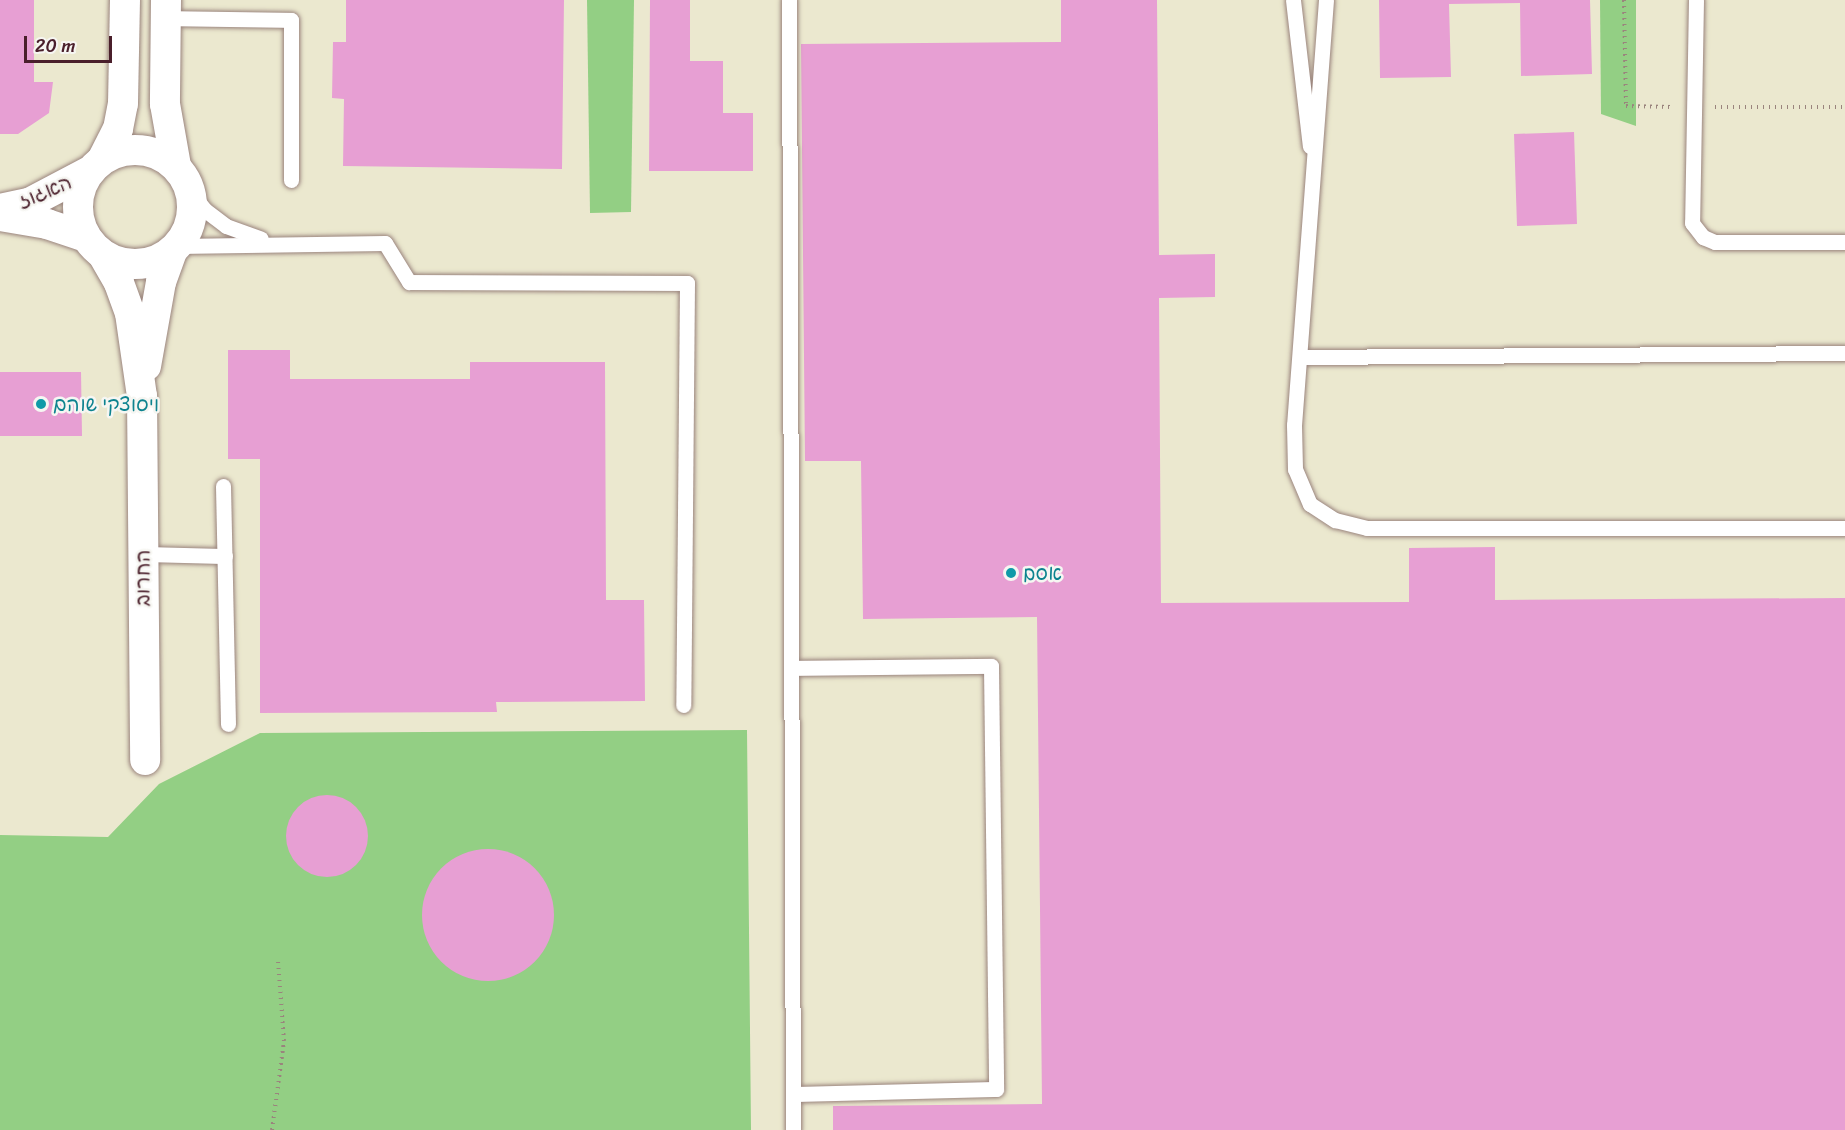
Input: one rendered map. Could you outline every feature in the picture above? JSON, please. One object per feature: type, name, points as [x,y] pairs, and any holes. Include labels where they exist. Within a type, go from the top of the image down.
[{"type":"street","points":[[125,0],[123,104],[117,129],[80,191],[77,211],[94,246],[136,265],[155,261],[174,249],[191,219],[166,114],[166,9]]},
{"type":"street","points":[[96,165],[121,151],[141,149],[160,154],[183,179]]},
{"type":"street","name":"האגוז","points":[[0,209],[29,203],[96,165]]},
{"type":"street","name":"האגוז","points":[[0,216],[47,224],[94,246]]},
{"type":"street","name":"החרוב","points":[[94,246],[119,283],[130,313],[142,396],[145,760]]},
{"type":"street","name":"החרוב","points":[[142,396],[161,282],[174,249]]},
{"type":"lane","points":[[789,0],[793,1130]]},
{"type":"lane","points":[[1293,0],[1315,187]]},
{"type":"lane","points":[[1326,0],[1315,187],[1300,357],[1295,469],[1310,504],[1335,520],[1367,528],[1845,528]]},
{"type":"lane","points":[[1696,0],[1692,223],[1703,237],[1715,242],[1845,242]]},
{"type":"lane","points":[[166,9],[291,20],[291,180]]},
{"type":"lane","points":[[183,179],[205,210],[226,226],[279,243]]},
{"type":"lane","points":[[174,249],[279,243],[385,243],[409,282],[687,283],[683,705]]},
{"type":"lane","points":[[1300,357],[1845,353]]},
{"type":"lane","points":[[223,486],[228,724]]},
{"type":"lane","points":[[143,554],[225,556]]},
{"type":"lane","points":[[791,668],[991,666],[996,1089],[792,1094]]},
{"type":"path","points":[[1624,0],[1626,106],[1845,107]]},
{"type":"path","points":[[272,1130],[284,1041],[278,961]]},
{"type":"green space","points":[[587,0],[634,0],[631,212],[590,213]]},
{"type":"green space","points":[[1600,0],[1636,0],[1636,126],[1601,114]]},
{"type":"green space","points":[[747,730],[751,1130],[0,1130],[0,835],[108,837],[159,784],[260,733]]},
{"type":"building","points":[[0,0],[34,0],[34,82],[53,82],[49,113],[18,134],[0,134]]},
{"type":"building","points":[[346,0],[564,0],[562,169],[343,166],[344,99],[332,98],[333,42],[346,42]]},
{"type":"building","points":[[650,0],[690,0],[690,61],[723,61],[723,113],[753,113],[753,171],[649,171]]},
{"type":"building","name":"אסם","points":[[1061,0],[1157,0],[1159,255],[1215,254],[1215,297],[1159,298],[1161,603],[1409,602],[1409,548],[1495,547],[1495,600],[1845,598],[1845,1130],[833,1130],[833,1106],[1042,1104],[1037,617],[863,619],[861,461],[805,461],[801,44],[1061,42]]},
{"type":"building","points":[[1379,0],[1590,0],[1592,74],[1521,76],[1520,3],[1449,4],[1451,77],[1380,78]]},
{"type":"building","points":[[1574,132],[1577,224],[1517,226],[1514,134]]},
{"type":"building","points":[[228,350],[290,350],[290,379],[470,379],[470,362],[605,362],[606,600],[644,600],[645,701],[496,702],[497,712],[260,713],[260,459],[228,459]]},
{"type":"building","name":"ויסוצקי שוהם","points":[[0,372],[81,372],[82,436],[0,436]]},
{"type":"building","points":[[327,795],[343,798],[356,807],[365,820],[368,836],[365,852],[356,865],[343,874],[327,877],[311,874],[298,865],[289,852],[286,836],[289,820],[298,807],[311,798]]},
{"type":"building","points":[[488,849],[513,854],[534,869],[549,890],[554,915],[549,940],[534,961],[513,976],[488,981],[463,976],[442,961],[427,940],[422,915],[427,890],[442,869],[463,854]]},
{"type":"place","name":"ויסוצקי שוהם","points":[[41,404]]},
{"type":"place","name":"אסם","points":[[1011,573]]}]
